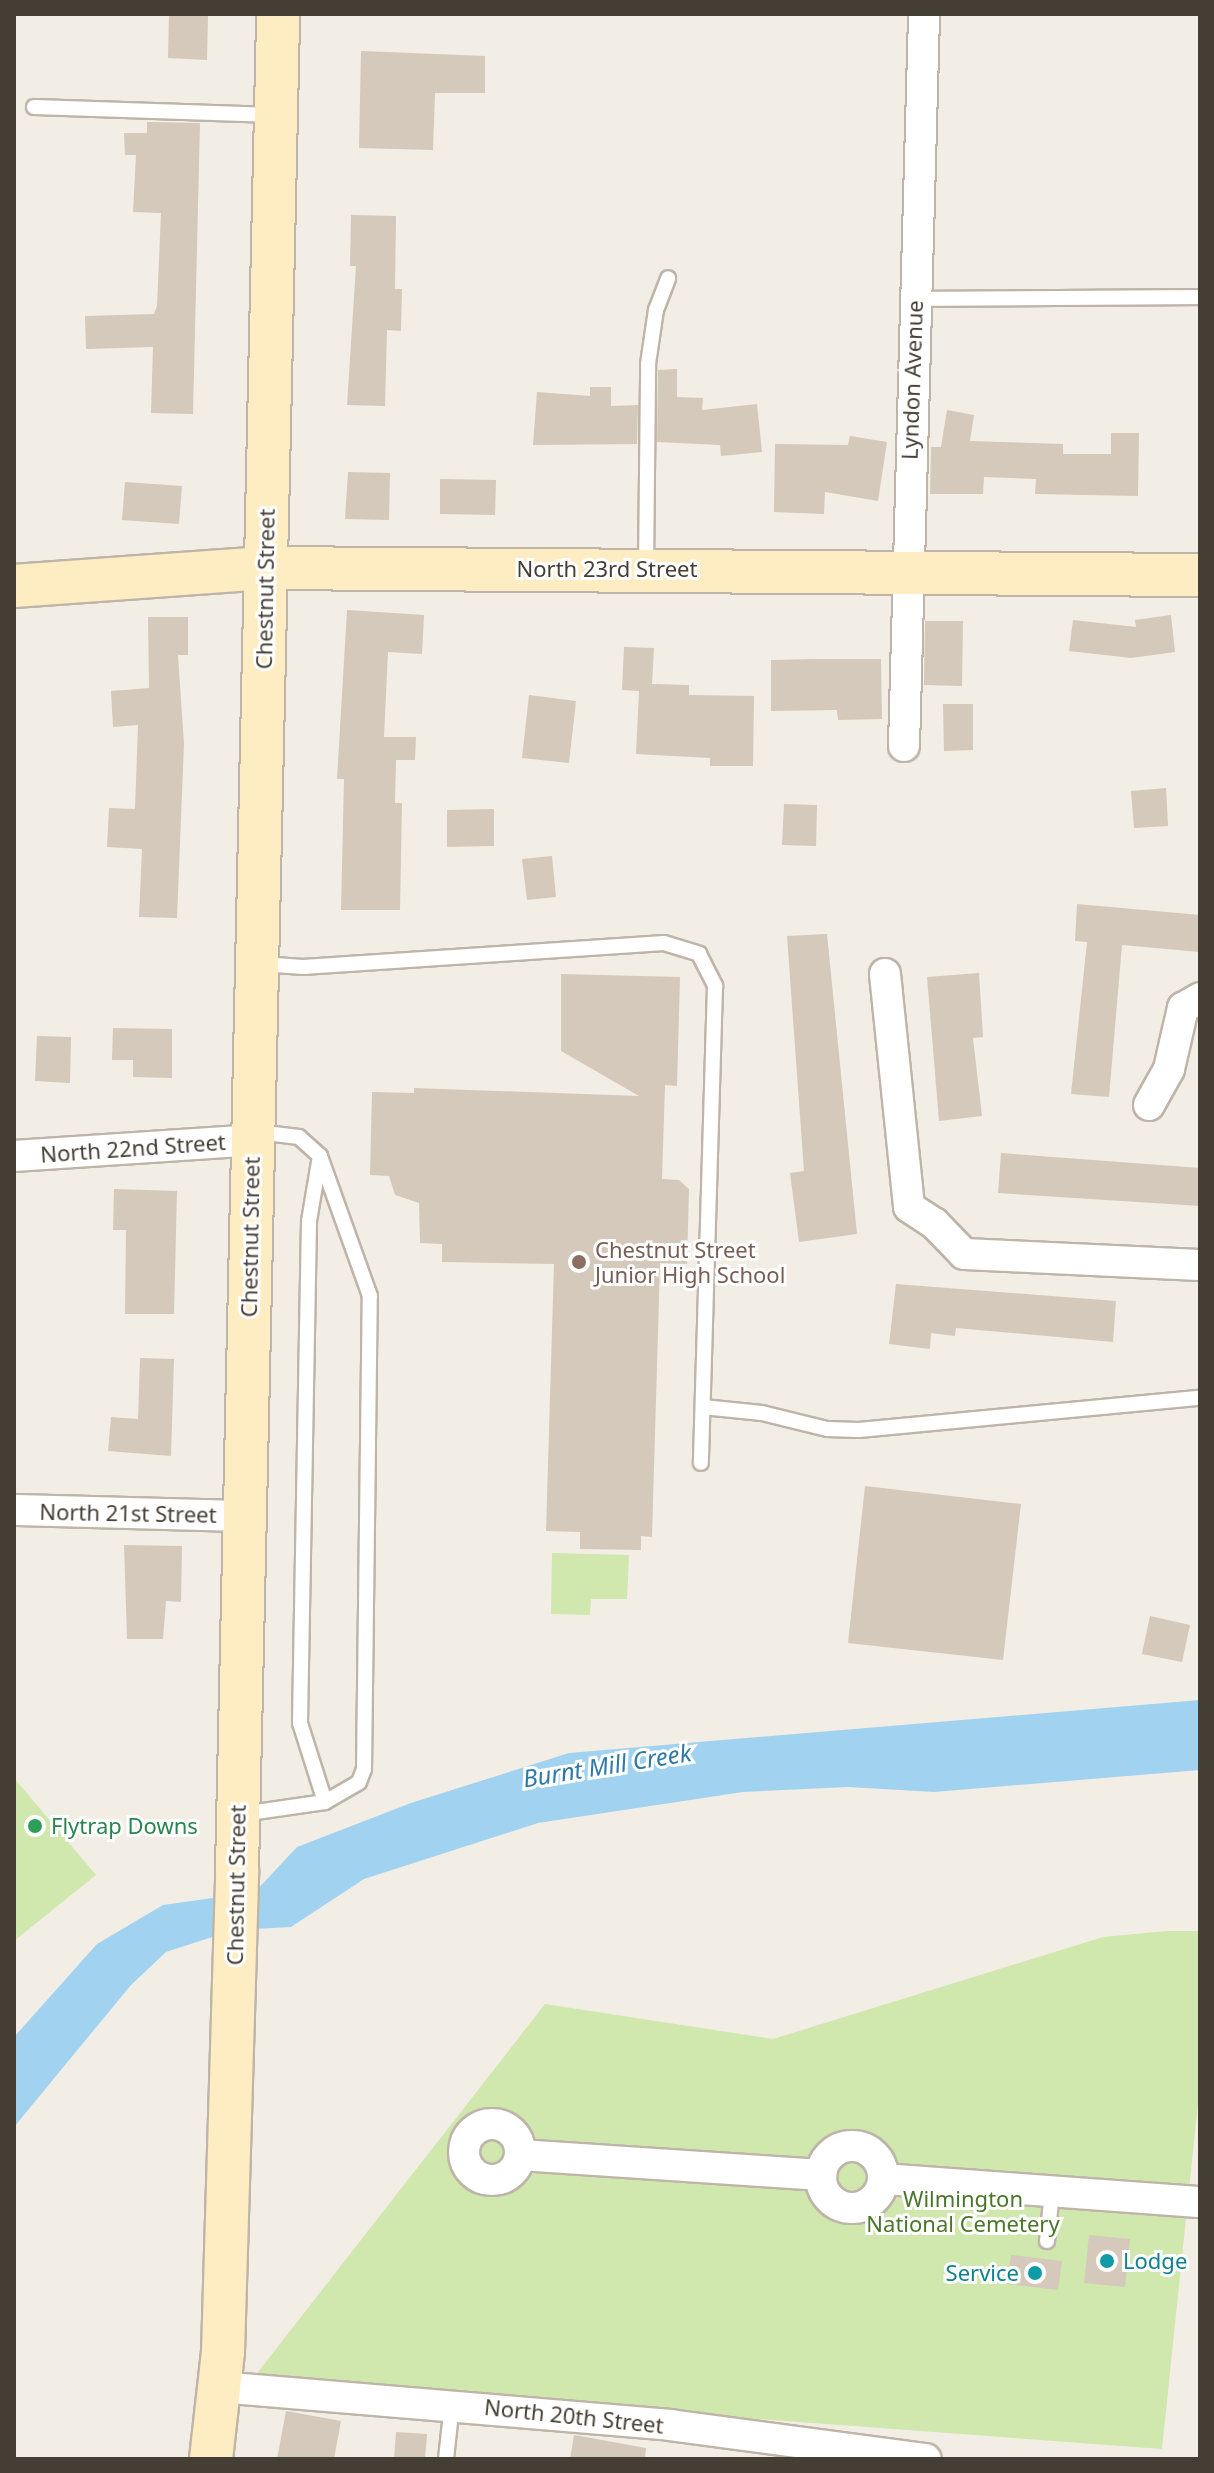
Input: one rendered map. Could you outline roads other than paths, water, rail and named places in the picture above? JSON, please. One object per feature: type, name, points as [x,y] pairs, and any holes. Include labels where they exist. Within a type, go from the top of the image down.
[{"type":"street","name":"Chestnut Street","points":[[211,2459],[219,2387],[237,1870],[278,14]]},
{"type":"street","name":"Lyndon Avenue","points":[[904,746],[905,572],[924,14]]},
{"type":"street","name":"North 23rd Street","points":[[14,586],[265,568],[1200,575]]},
{"type":"street","points":[[885,974],[909,1207],[934,1223],[964,1254],[1200,1265]]},
{"type":"street","points":[[1149,1105],[1169,1069],[1183,1008],[1200,998]]},
{"type":"street","name":"North 22nd Street","points":[[14,1156],[252,1136]]},
{"type":"street","name":"North 21st Street","points":[[14,1510],[243,1516]]},
{"type":"street","points":[[849,2146],[878,2158],[884,2179],[869,2204],[850,2209],[832,2202],[821,2175],[830,2155],[849,2146]]},
{"type":"street","points":[[520,2155],[821,2175]]},
{"type":"street","points":[[884,2179],[1200,2202]]},
{"type":"street","name":"North 20th Street","points":[[219,2387],[452,2404],[704,2446],[926,2459]]},
{"type":"lane","points":[[34,107],[276,115]]},
{"type":"lane","points":[[646,569],[648,364],[656,310],[668,278]]},
{"type":"lane","points":[[914,299],[1200,297]]},
{"type":"lane","points":[[256,964],[303,967],[664,943],[699,954],[715,986],[701,1463]]},
{"type":"lane","points":[[238,1814],[325,1802],[351,1789],[364,1769],[373,1319],[370,1296],[320,1156],[288,1133],[252,1136]]},
{"type":"lane","points":[[320,1156],[309,1221],[300,1723],[325,1802]]},
{"type":"lane","points":[[703,1407],[762,1413],[827,1429],[859,1430],[1200,1398]]},
{"type":"lane","points":[[1047,2241],[1052,2192]]},
{"type":"lane","points":[[446,2459],[452,2404]]},
{"type":"water","name":"Burnt Mill Creek","points":[[1200,1700],[1200,1770],[934,1792],[848,1787],[743,1792],[538,1823],[364,1879],[291,1927],[234,1930],[166,1952],[131,1985],[14,2127],[14,2037],[97,1944],[163,1905],[255,1892],[297,1847],[411,1803],[569,1753]]},
{"type":"place","name":"Chestnut Street Junior High School","points":[[579,1262]]},
{"type":"place","name":"Flytrap Downs","points":[[35,1826]]},
{"type":"place","name":"Lodge","points":[[1107,2261]]},
{"type":"place","name":"Service","points":[[1035,2273]]},
{"type":"park label","name":"Wilmington National Cemetery","points":[[963,2210]]}]
